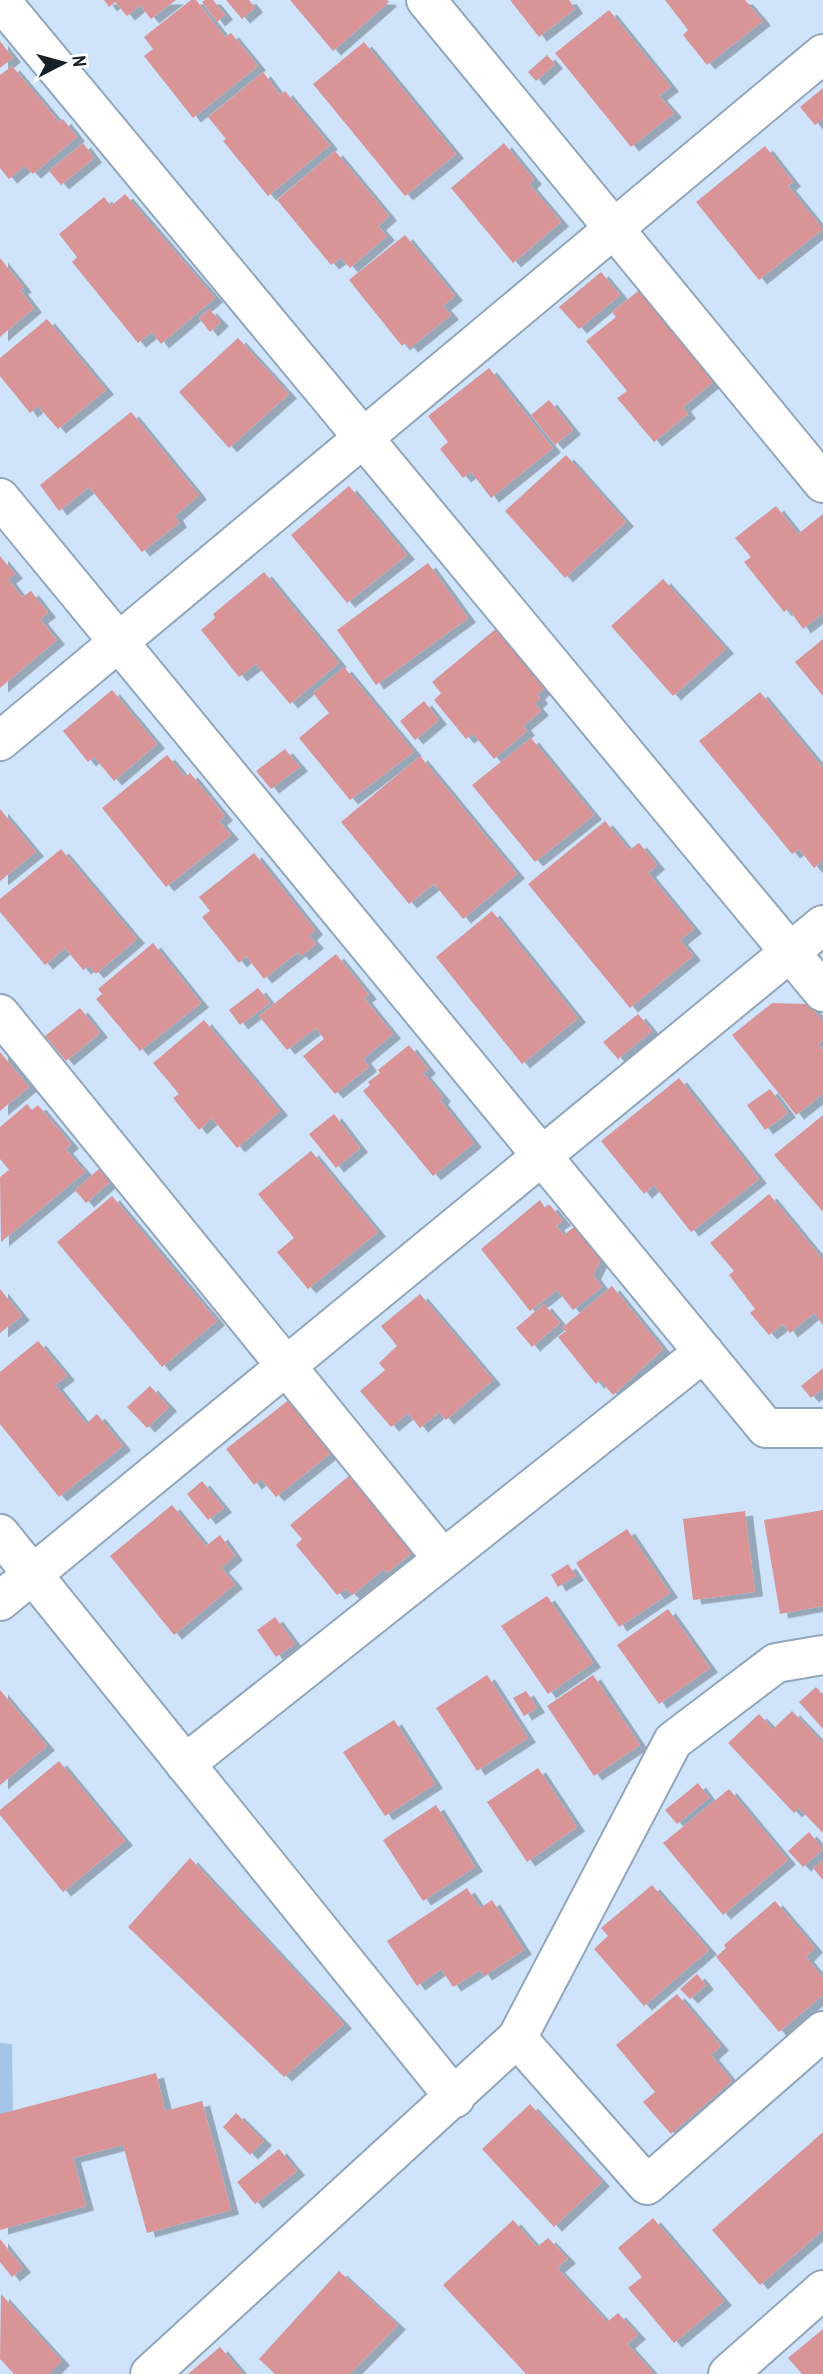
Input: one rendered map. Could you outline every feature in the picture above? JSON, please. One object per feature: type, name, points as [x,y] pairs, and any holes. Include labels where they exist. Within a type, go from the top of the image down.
[{"type":"street","points":[[0,0],[823,992]]},
{"type":"street","points":[[426,0],[823,483]]},
{"type":"street","points":[[0,741],[823,54]]},
{"type":"street","points":[[0,498],[766,1428],[823,1428]]},
{"type":"street","points":[[0,1601],[823,925]]},
{"type":"street","points":[[0,1014],[443,1559]]},
{"type":"street","points":[[186,1764],[704,1352]]},
{"type":"street","points":[[0,1534],[455,2098]]},
{"type":"street","points":[[150,2374],[455,2098],[517,2038],[673,1741],[776,1663],[823,1655]]},
{"type":"street","points":[[517,2038],[647,2185],[823,2031]]},
{"type":"street","points":[[728,2374],[823,2290]]},
{"type":"shaded area","points":[[0,2043],[12,2044],[13,2129],[0,2137]]},
{"type":"building","points":[[104,0],[176,0],[151,19],[140,5],[127,16],[115,2],[109,7]]},
{"type":"building","points":[[191,0],[196,0],[225,37],[231,33],[258,66],[193,118],[144,56],[153,49],[144,37]]},
{"type":"building","points":[[213,0],[225,15],[217,22],[202,2]]},
{"type":"building","points":[[226,0],[249,0],[255,8],[242,19]]},
{"type":"building","points":[[290,0],[387,0],[389,2],[333,51]]},
{"type":"building","points":[[510,0],[569,0],[575,9],[539,37]]},
{"type":"building","points":[[665,0],[745,0],[763,21],[707,65],[683,35],[688,30]]},
{"type":"building","points":[[609,10],[671,87],[659,96],[674,113],[631,147],[555,53]]},
{"type":"building","points":[[0,41],[13,58],[0,68]]},
{"type":"building","points":[[364,42],[456,154],[405,196],[313,84]]},
{"type":"building","points":[[547,55],[555,64],[536,81],[528,72]]},
{"type":"building","points":[[12,66],[60,123],[63,119],[77,137],[33,174],[25,166],[9,179],[0,168],[0,75]]},
{"type":"building","points":[[263,72],[280,95],[285,91],[330,145],[268,196],[223,141],[226,139],[208,117]]},
{"type":"building","points":[[823,88],[823,119],[815,125],[800,107]]},
{"type":"building","points":[[83,143],[94,158],[61,185],[49,171]]},
{"type":"building","points":[[504,143],[534,180],[529,184],[561,222],[513,263],[451,188]]},
{"type":"building","points":[[765,146],[793,182],[788,186],[823,229],[759,280],[696,202]]},
{"type":"building","points":[[335,151],[389,216],[378,226],[387,236],[350,268],[341,258],[331,265],[277,200]]},
{"type":"building","points":[[125,194],[215,298],[161,344],[152,332],[138,343],[72,262],[77,257],[59,234],[104,197],[111,206]]},
{"type":"building","points":[[405,235],[455,296],[443,306],[451,315],[410,348],[406,343],[402,346],[349,280]]},
{"type":"building","points":[[0,258],[24,288],[20,290],[34,308],[0,337]]},
{"type":"building","points":[[601,272],[620,295],[579,329],[559,307]]},
{"type":"building","points":[[643,287],[717,379],[683,407],[688,414],[654,442],[617,398],[627,391],[586,341],[616,317],[612,312]]},
{"type":"building","points":[[209,309],[221,322],[210,332],[199,318]]},
{"type":"building","points":[[47,319],[106,390],[58,429],[38,406],[30,413],[0,376],[0,358]]},
{"type":"building","points":[[238,338],[289,394],[229,448],[179,392]]},
{"type":"building","points":[[489,368],[553,448],[491,498],[471,472],[463,478],[440,449],[448,442],[428,416]]},
{"type":"building","points":[[549,400],[573,430],[555,445],[531,415]]},
{"type":"building","points":[[131,412],[199,495],[175,516],[179,523],[142,552],[89,487],[59,511],[40,485]]},
{"type":"building","points":[[566,455],[626,522],[565,578],[505,511]]},
{"type":"building","points":[[349,486],[407,555],[347,603],[291,535]]},
{"type":"building","points":[[776,506],[798,534],[823,514],[823,613],[803,629],[788,608],[784,612],[744,562],[751,557],[735,538]]},
{"type":"building","points":[[0,556],[15,574],[8,579],[22,597],[31,591],[48,613],[40,619],[57,640],[0,688]]},
{"type":"building","points":[[428,563],[468,618],[376,685],[337,630]]},
{"type":"building","points":[[264,572],[339,663],[290,704],[256,664],[239,677],[201,630],[215,618],[213,614]]},
{"type":"building","points":[[663,579],[726,649],[673,696],[611,626]]},
{"type":"building","points":[[498,627],[547,686],[537,695],[540,699],[535,704],[541,711],[523,726],[527,731],[494,759],[473,734],[466,739],[434,700],[441,693],[432,682]]},
{"type":"building","points":[[823,639],[823,696],[795,662]]},
{"type":"building","points":[[344,667],[414,752],[350,800],[299,738],[329,713],[313,693]]},
{"type":"building","points":[[112,690],[157,744],[114,781],[94,757],[88,762],[63,731]]},
{"type":"building","points":[[760,692],[823,768],[823,860],[814,868],[799,849],[792,854],[699,741]]},
{"type":"building","points":[[424,701],[439,720],[415,740],[400,721]]},
{"type":"building","points":[[531,738],[594,815],[535,862],[472,785]]},
{"type":"building","points":[[285,749],[300,767],[271,789],[256,771]]},
{"type":"building","points":[[167,755],[185,777],[190,773],[225,816],[219,821],[231,835],[166,887],[102,808]]},
{"type":"building","points":[[420,756],[517,874],[463,919],[434,884],[409,904],[341,822]]},
{"type":"building","points":[[0,809],[36,852],[0,881]]},
{"type":"building","points":[[605,821],[629,850],[639,843],[657,865],[648,873],[694,929],[680,940],[693,956],[630,1008],[528,884]]},
{"type":"building","points":[[61,849],[137,939],[96,974],[89,966],[83,970],[65,948],[45,965],[0,912],[0,899]]},
{"type":"building","points":[[254,853],[315,930],[309,936],[316,944],[301,956],[298,952],[264,979],[246,956],[239,963],[202,917],[210,911],[199,897]]},
{"type":"building","points":[[492,911],[578,1018],[522,1064],[436,957]]},
{"type":"building","points":[[153,943],[201,1003],[140,1051],[96,999],[102,994],[98,989]]},
{"type":"building","points":[[336,954],[369,995],[364,998],[393,1034],[363,1059],[369,1067],[335,1094],[303,1056],[324,1039],[316,1028],[287,1050],[259,1016]]},
{"type":"building","points":[[258,988],[270,1003],[240,1025],[229,1010]]},
{"type":"building","points":[[772,1003],[809,1004],[823,1022],[823,1040],[818,1044],[823,1050],[823,1094],[796,1115],[732,1035]]},
{"type":"building","points":[[80,1008],[100,1033],[66,1061],[45,1036]]},
{"type":"building","points":[[638,1014],[652,1031],[618,1059],[603,1042]]},
{"type":"building","points":[[204,1020],[280,1111],[237,1148],[212,1118],[199,1130],[173,1098],[179,1094],[153,1063]]},
{"type":"building","points":[[409,1045],[428,1069],[423,1073],[443,1097],[440,1100],[474,1143],[433,1176],[363,1091],[370,1085],[368,1082],[380,1073],[378,1070]]},
{"type":"building","points":[[0,1052],[29,1087],[0,1111]]},
{"type":"building","points":[[679,1078],[759,1179],[691,1232],[654,1185],[644,1194],[601,1141]]},
{"type":"building","points":[[770,1089],[788,1113],[765,1130],[747,1105]]},
{"type":"building","points":[[27,1104],[32,1110],[38,1105],[71,1144],[65,1149],[85,1172],[1,1242],[0,1177],[9,1170],[0,1159],[0,1127]]},
{"type":"building","points":[[334,1114],[360,1148],[336,1168],[309,1134]]},
{"type":"building","points":[[823,1115],[823,1212],[774,1155]]},
{"type":"building","points":[[311,1151],[378,1232],[308,1289],[277,1252],[294,1238],[258,1194]]},
{"type":"building","points":[[100,1168],[112,1180],[86,1203],[75,1190]]},
{"type":"building","points":[[769,1194],[823,1260],[823,1325],[814,1313],[790,1333],[783,1324],[769,1335],[750,1313],[755,1309],[729,1275],[734,1271],[710,1243]]},
{"type":"building","points":[[112,1196],[217,1321],[162,1367],[57,1242]]},
{"type":"building","points":[[540,1200],[545,1208],[550,1205],[563,1221],[556,1226],[564,1235],[574,1227],[601,1259],[593,1275],[602,1287],[573,1310],[557,1290],[530,1311],[481,1249]]},
{"type":"building","points":[[612,1286],[663,1349],[613,1395],[600,1380],[596,1384],[558,1337],[566,1331],[562,1328]]},
{"type":"building","points":[[0,1289],[22,1316],[0,1333]]},
{"type":"building","points":[[420,1294],[493,1380],[446,1420],[439,1412],[420,1428],[408,1413],[391,1427],[360,1391],[385,1370],[379,1363],[397,1346],[381,1326]]},
{"type":"building","points":[[544,1304],[560,1323],[532,1347],[516,1328]]},
{"type":"building","points":[[38,1341],[67,1376],[55,1385],[86,1424],[97,1414],[123,1446],[59,1497],[0,1424],[0,1372]]},
{"type":"building","points":[[823,1368],[823,1388],[811,1398],[801,1386]]},
{"type":"building","points":[[150,1386],[169,1407],[147,1428],[127,1407]]},
{"type":"building","points":[[290,1399],[331,1453],[276,1497],[261,1479],[254,1485],[226,1449]]},
{"type":"building","points":[[350,1475],[406,1543],[417,1549],[387,1573],[384,1569],[352,1595],[346,1589],[337,1595],[296,1545],[302,1539],[290,1525]]},
{"type":"building","points":[[202,1481],[224,1508],[208,1520],[187,1494]]},
{"type":"building","points":[[172,1505],[206,1546],[220,1535],[235,1556],[221,1568],[235,1584],[174,1635],[110,1556]]},
{"type":"building","points":[[823,1510],[823,1606],[780,1614],[764,1520]]},
{"type":"building","points":[[745,1511],[755,1592],[693,1600],[683,1519]]},
{"type":"building","points":[[627,1529],[670,1593],[619,1627],[576,1563]]},
{"type":"building","points":[[568,1564],[576,1576],[558,1587],[551,1575]]},
{"type":"building","points":[[547,1596],[593,1663],[548,1694],[501,1626]]},
{"type":"building","points":[[668,1609],[710,1668],[659,1704],[617,1645]]},
{"type":"building","points":[[275,1617],[295,1644],[276,1657],[257,1630]]},
{"type":"building","points":[[487,1675],[528,1738],[477,1771],[436,1708]]},
{"type":"building","points":[[593,1675],[640,1745],[594,1776],[547,1706]]},
{"type":"building","points":[[816,1687],[823,1695],[823,1729],[799,1702]]},
{"type":"building","points":[[0,1690],[47,1746],[0,1785]]},
{"type":"building","points":[[526,1691],[537,1708],[524,1716],[513,1698]]},
{"type":"building","points":[[792,1711],[823,1743],[823,1833],[799,1808],[794,1813],[728,1743],[759,1714],[773,1729]]},
{"type":"building","points":[[394,1720],[435,1784],[385,1816],[343,1752]]},
{"type":"building","points":[[59,1761],[125,1841],[63,1892],[0,1815],[0,1810]]},
{"type":"building","points":[[538,1768],[577,1827],[527,1862],[487,1802]]},
{"type":"building","points":[[698,1783],[709,1798],[677,1824],[665,1810]]},
{"type":"building","points":[[729,1789],[788,1860],[723,1915],[663,1843]]},
{"type":"building","points":[[436,1805],[475,1867],[423,1901],[383,1840]]},
{"type":"building","points":[[809,1832],[823,1849],[803,1867],[788,1851]]},
{"type":"building","points":[[190,1858],[344,2024],[284,2077],[128,1927]]},
{"type":"building","points":[[823,1860],[823,1880],[813,1868]]},
{"type":"building","points":[[652,1885],[709,1950],[644,2006],[594,1949],[608,1936],[601,1928]]},
{"type":"building","points":[[467,1888],[480,1908],[492,1900],[524,1950],[484,1976],[480,1970],[453,1987],[441,1969],[417,1986],[387,1941]]},
{"type":"building","points":[[775,1901],[815,1948],[806,1957],[823,1978],[823,1995],[779,2032],[716,1957],[726,1948],[724,1945]]},
{"type":"building","points":[[697,1974],[706,1985],[690,1999],[680,1989]]},
{"type":"building","points":[[677,1994],[721,2046],[711,2055],[732,2081],[671,2134],[643,2102],[655,2092],[616,2045]]},
{"type":"building","points":[[156,2073],[165,2111],[202,2101],[231,2210],[147,2233],[123,2145],[73,2158],[86,2206],[0,2230],[0,2114]]},
{"type":"building","points":[[530,2104],[602,2182],[554,2227],[482,2149]]},
{"type":"building","points":[[236,2113],[264,2141],[250,2155],[223,2127]]},
{"type":"building","points":[[823,2132],[823,2230],[760,2285],[712,2230]]},
{"type":"building","points":[[279,2149],[297,2171],[255,2204],[237,2182]]},
{"type":"building","points":[[653,2218],[724,2301],[674,2343],[628,2288],[642,2277],[618,2248]]},
{"type":"building","points":[[513,2220],[537,2247],[548,2238],[568,2259],[557,2268],[607,2322],[618,2313],[638,2335],[627,2344],[654,2374],[526,2374],[443,2285]]},
{"type":"building","points":[[0,2239],[23,2268],[12,2277],[0,2262]]},
{"type":"building","points":[[339,2271],[398,2325],[350,2374],[275,2374],[259,2359]]},
{"type":"building","points":[[1,2294],[62,2361],[49,2374],[14,2374],[0,2359]]},
{"type":"building","points":[[823,2329],[823,2374],[802,2374],[788,2358]]},
{"type":"building","points":[[220,2347],[243,2374],[188,2374]]}]
